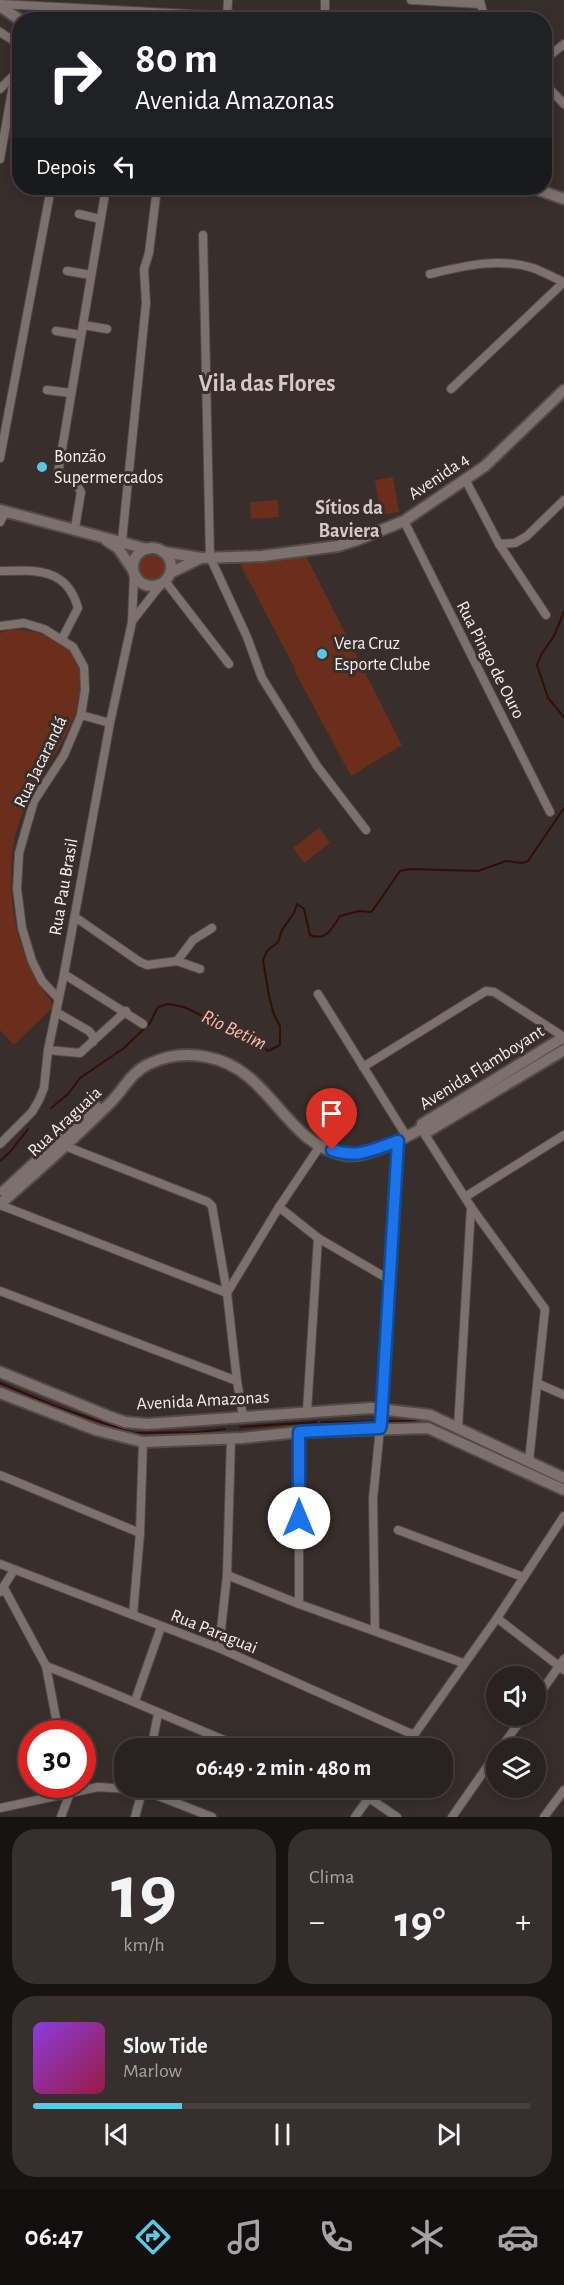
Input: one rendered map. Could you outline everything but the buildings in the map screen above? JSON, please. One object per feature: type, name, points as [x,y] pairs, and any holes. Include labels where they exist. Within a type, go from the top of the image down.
[{"type":"street","points":[[411,0],[479,2]]},
{"type":"street","points":[[0,5],[122,12]]},
{"type":"street","points":[[552,54],[564,44]]},
{"type":"street","points":[[0,89],[12,77]]},
{"type":"street","points":[[552,91],[564,104]]},
{"type":"street","points":[[0,159],[12,98]]},
{"type":"street","points":[[0,458],[50,195]]},
{"type":"street","points":[[75,528],[81,492],[74,480],[58,473],[105,195]]},
{"type":"street","points":[[124,556],[122,541],[146,303],[144,269],[149,253],[157,195]]},
{"type":"street","points":[[79,214],[100,219]]},
{"type":"street","points":[[203,235],[206,557],[247,637],[262,678],[317,766],[366,830]]},
{"type":"street","points":[[430,274],[476,264],[502,262],[533,268],[564,282],[451,389]]},
{"type":"street","points":[[67,272],[91,275]]},
{"type":"street","points":[[83,325],[107,329]]},
{"type":"street","points":[[56,331],[81,335]]},
{"type":"street","points":[[47,390],[71,393]]},
{"type":"street","name":"Avenida 4","points":[[163,552],[206,557],[262,556],[338,546],[404,521],[485,466],[564,390]]},
{"type":"street","points":[[465,479],[499,544],[546,615]]},
{"type":"street","points":[[499,544],[515,543],[527,536],[564,500]]},
{"type":"street","points":[[0,522],[3,510],[147,549],[154,548],[163,552],[170,563],[165,579]]},
{"type":"street","name":"Rua Pingo de Ouro","points":[[404,521],[550,812]]},
{"type":"street","points":[[99,535],[118,548],[137,579],[146,585],[165,579]]},
{"type":"street","points":[[134,572],[135,558],[147,549]]},
{"type":"street","name":"Avenida 4","points":[[165,579],[206,557]]},
{"type":"street","points":[[0,571],[54,575],[65,582],[74,595],[78,608],[62,639]]},
{"type":"street","name":"Rua Pau Brasil","points":[[0,1144],[32,1112],[44,1088],[48,1050],[110,723],[132,622],[134,572]]},
{"type":"street","points":[[165,579],[229,664]]},
{"type":"street","name":"Rua Pau Brasil","points":[[132,622],[165,579]]},
{"type":"street","name":"Rua Jacarandá","points":[[0,626],[24,623],[44,629],[74,647],[84,667],[85,690],[81,715],[64,755],[34,801],[19,853],[17,890],[22,928],[32,961],[42,981],[58,998]]},
{"type":"street","points":[[81,715],[110,723]]},
{"type":"street","points":[[75,917],[140,962],[147,964],[177,961],[200,969]]},
{"type":"street","points":[[177,961],[193,940],[213,928]]},
{"type":"street","points":[[64,974],[126,1011],[143,1024]]},
{"type":"street","points":[[363,1067],[486,991],[494,992],[564,1037]]},
{"type":"street","points":[[318,994],[363,1067],[403,1139],[373,1499],[375,1631]]},
{"type":"street","points":[[48,1050],[80,1053],[126,1011]]},
{"type":"street","points":[[56,1012],[89,1031],[93,1036],[93,1042]]},
{"type":"street","name":"Avenida Flamboyant","points":[[196,1055],[233,1065],[247,1074],[259,1084],[298,1129],[320,1146],[345,1155],[362,1154],[403,1139],[421,1129],[422,1124],[564,1037]]},
{"type":"street","name":"Avenida Flamboyant","points":[[421,1129],[428,1132],[564,1050]]},
{"type":"street","name":"Rua Araguaia","points":[[0,1194],[109,1095],[147,1065],[178,1055],[196,1055]]},
{"type":"street","name":"Rua Araguaia","points":[[0,1204],[114,1100],[123,1086]]},
{"type":"street","points":[[421,1129],[471,1207],[545,1309],[530,1461]]},
{"type":"street","points":[[465,1197],[564,1136]]},
{"type":"street","points":[[65,1146],[208,1202],[212,1206],[227,1293],[243,1416]]},
{"type":"street","points":[[227,1293],[279,1207],[320,1146]]},
{"type":"street","points":[[0,1204],[227,1293]]},
{"type":"street","points":[[279,1207],[318,1238],[390,1280]]},
{"type":"street","points":[[458,1428],[471,1207]]},
{"type":"street","points":[[307,1411],[318,1238]]},
{"type":"street","points":[[0,1291],[237,1381]]},
{"type":"street","name":"Avenida Amazonas","points":[[0,1372],[125,1422],[147,1424],[307,1411],[382,1411],[430,1415],[564,1478]]},
{"type":"street","points":[[539,1384],[564,1395]]},
{"type":"street","name":"Avenida Amazonas","points":[[0,1393],[96,1430],[143,1442],[231,1438],[380,1426],[428,1428],[564,1490]]},
{"type":"street","points":[[298,1604],[299,1432]]},
{"type":"street","points":[[219,1648],[227,1575],[231,1438]]},
{"type":"street","points":[[133,1615],[140,1533],[143,1442]]},
{"type":"street","points":[[0,1476],[140,1533]]},
{"type":"street","points":[[412,1738],[497,1618],[564,1516]]},
{"type":"street","points":[[398,1530],[523,1577]]},
{"type":"street","name":"Rua Paraguai","points":[[0,1564],[219,1648],[414,1735]]},
{"type":"street","points":[[14,1570],[2,1590],[46,1666],[56,1720]]},
{"type":"street","points":[[227,1575],[298,1604],[463,1663]]},
{"type":"street","points":[[497,1618],[561,1669]]},
{"type":"street","points":[[135,1701],[161,1627]]},
{"type":"street","points":[[546,1687],[561,1669],[564,1659]]},
{"type":"street","points":[[46,1666],[135,1701],[158,1714],[218,1738]]},
{"type":"street","points":[[153,1738],[158,1714]]},
{"type":"street","points":[[452,1817],[486,1768]]},
{"type":"street","points":[[96,1787],[114,1788]]},
{"type":"street","points":[[544,1817],[564,1790]]},
{"type":"street","points":[[0,1808],[37,1798]]},
{"type":"street","points":[[61,1817],[67,1798]]},
{"type":"street","points":[[135,1817],[140,1798]]},
{"type":"street","points":[[165,1798],[212,1817]]},
{"type":"street","points":[[355,1817],[369,1798],[397,1817]]},
{"type":"shaded area","points":[[393,477],[399,512],[381,515],[375,480]]},
{"type":"shaded area","points":[[278,500],[279,517],[251,519],[250,502]]},
{"type":"shaded area","points":[[152,553],[162,557],[166,567],[162,577],[152,581],[142,577],[138,567],[142,557]]},
{"type":"shaded area","name":"Vera Cruz Esporte Clube","points":[[306,556],[402,745],[351,776],[240,564]]},
{"type":"shaded area","points":[[12,629],[39,633],[63,645],[77,660],[83,678],[80,699],[73,721],[27,802],[15,837],[11,873],[17,928],[28,963],[54,1006],[14,1045],[0,1030],[0,633]]},
{"type":"shaded area","points":[[319,828],[330,843],[304,863],[293,848]]},
{"type":"waterway","name":"Rio Betim","points":[[564,612],[554,636],[537,665],[548,698],[564,717]]},
{"type":"waterway","name":"Rio Betim","points":[[51,1108],[68,1094],[80,1078],[124,1048],[150,1023],[158,1007],[168,1004],[184,1007],[259,1044],[268,1051],[280,1045],[280,1026],[274,1015],[269,996],[263,960],[267,951],[278,942],[297,904],[304,909],[310,935],[320,937],[328,933],[340,916],[359,911],[371,912],[400,871],[409,869],[478,871],[506,861],[522,863],[528,861],[564,808]]},
{"type":"waterway","name":"Rio Betim","points":[[0,1161],[28,1129]]},
{"type":"waterway","points":[[0,1383],[57,1407],[133,1433],[198,1432],[225,1429]]},
{"type":"waterway","points":[[321,1422],[418,1421],[426,1424]]},
{"type":"waterway","points":[[240,1427],[317,1422]]},
{"type":"waterway","points":[[440,1428],[471,1440]]},
{"type":"place","name":"Bonzão Supermercados","points":[[42,467]]},
{"type":"place","name":"Vera Cruz Esporte Clube","points":[[322,654]]},
{"type":"district","name":"Vila das Flores","points":[[267,384]]},
{"type":"district","name":"Sítios da Baviera","points":[[349,520]]},
{"type":"route","points":[[299,1518],[299,1432],[380,1428],[381,1424],[398,1141],[362,1154],[345,1155],[332,1150]]}]
